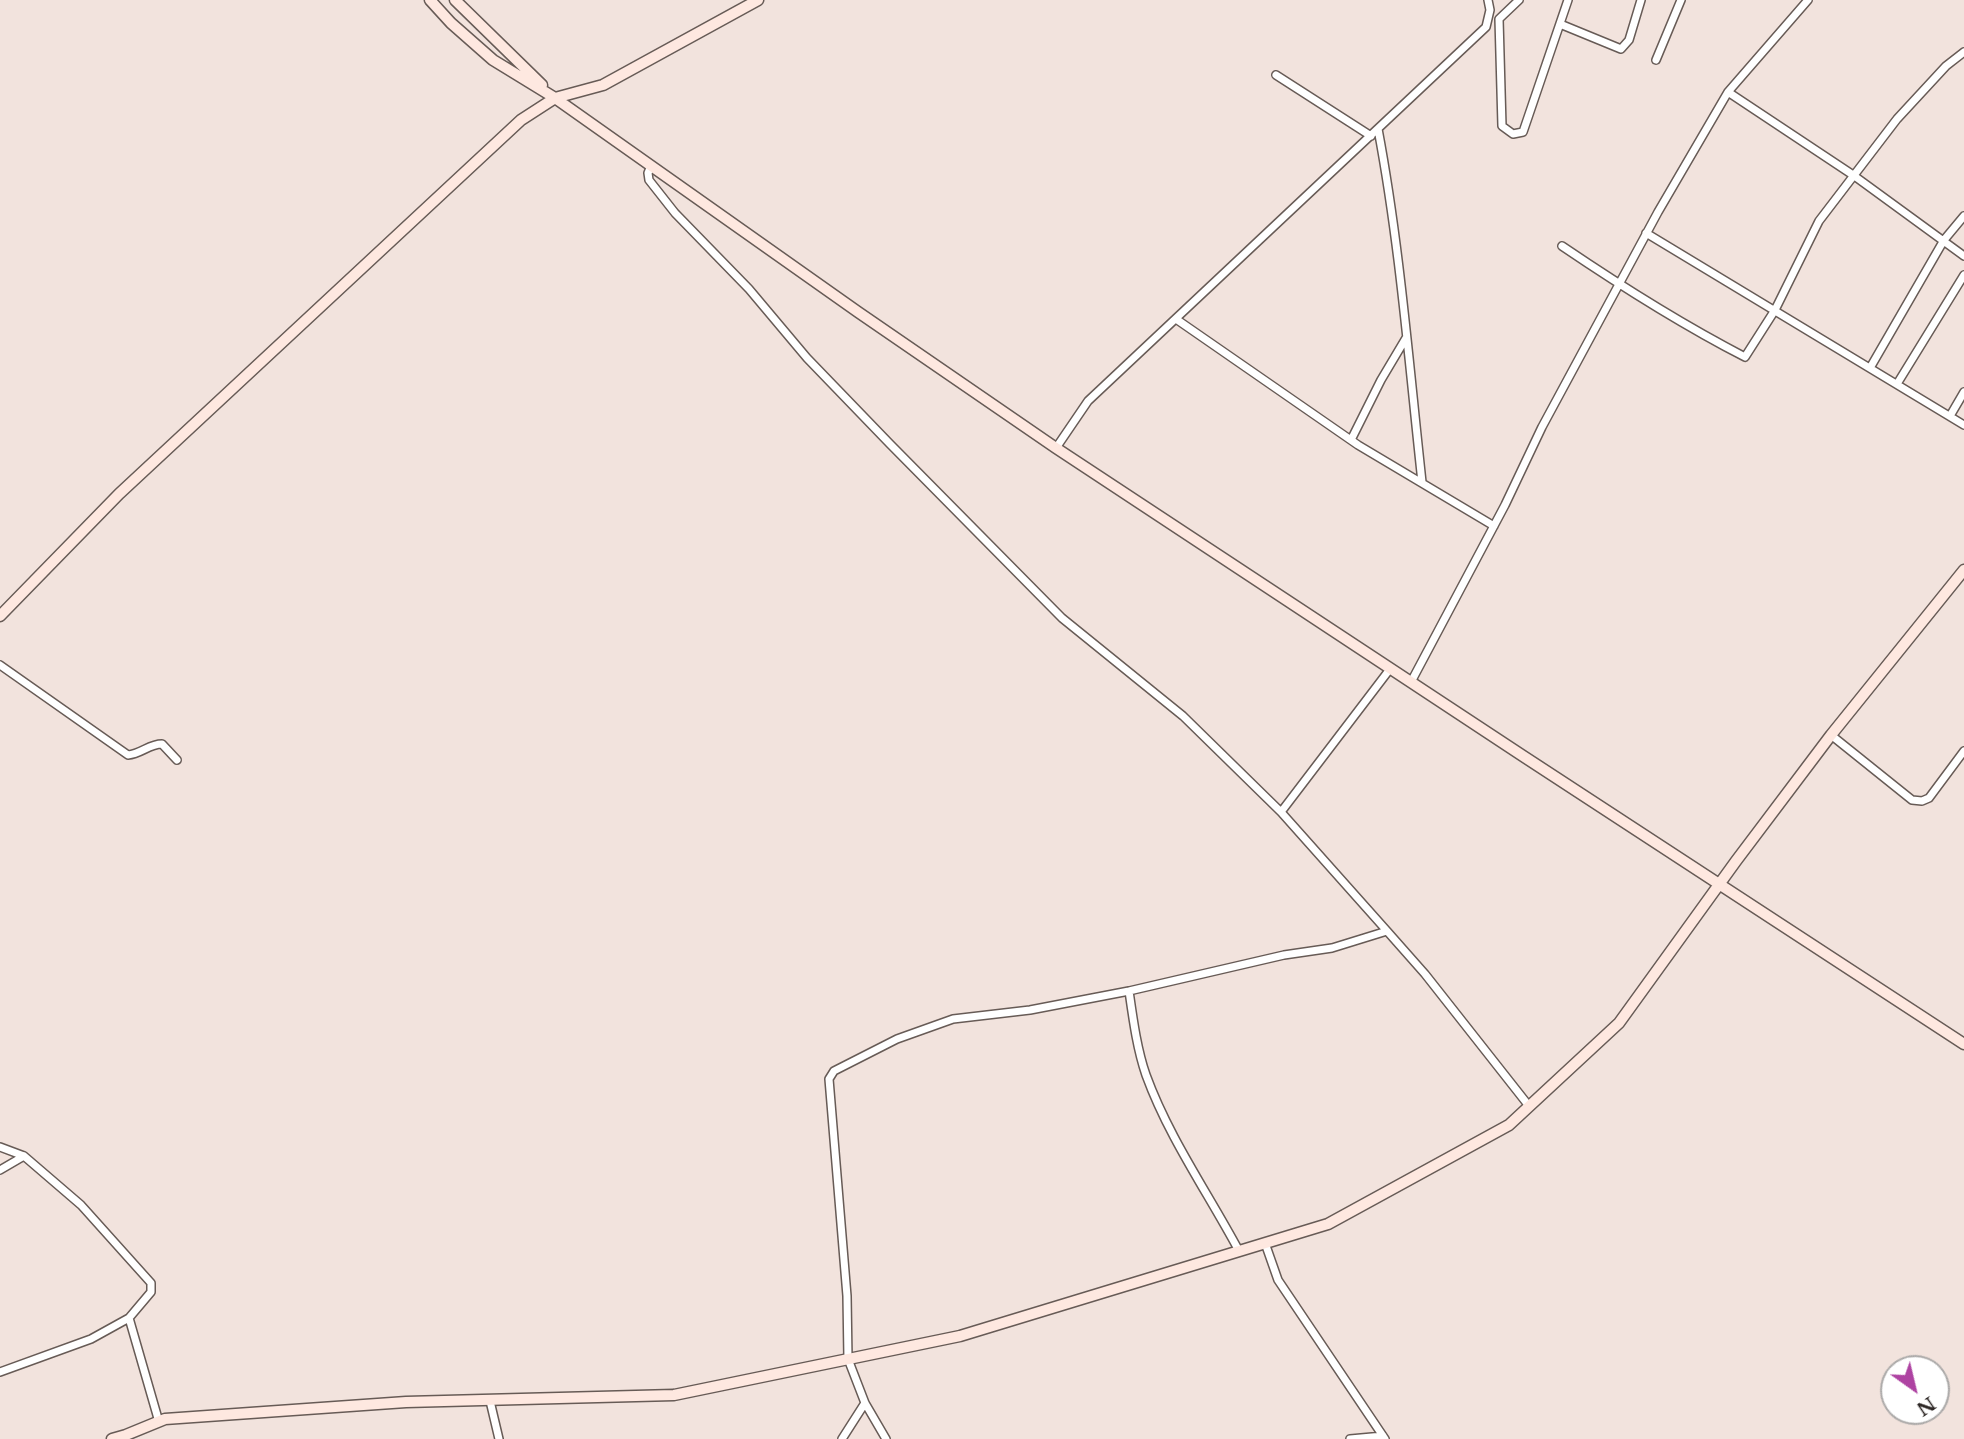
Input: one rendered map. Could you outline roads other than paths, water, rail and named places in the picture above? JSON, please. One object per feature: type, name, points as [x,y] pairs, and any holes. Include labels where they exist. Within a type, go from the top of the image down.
[{"type":"street","points":[[430,0],[451,23],[493,60],[555,98],[1056,448],[1964,1044]]},
{"type":"street","points":[[455,0],[555,98]]},
{"type":"street","points":[[0,616],[119,494],[522,120],[555,98],[603,85],[758,0]]},
{"type":"street","points":[[1056,448],[1088,401],[1486,27],[1490,10],[1488,0]]},
{"type":"street","points":[[1518,0],[1499,19],[1502,126],[1513,134],[1523,131],[1568,0]]},
{"type":"street","points":[[1560,24],[1621,49],[1629,40],[1641,0]]},
{"type":"street","points":[[1656,60],[1681,0]]},
{"type":"street","points":[[1411,682],[1494,526],[1542,427],[1646,233],[1728,92],[1808,0]]},
{"type":"street","points":[[1562,246],[1705,337],[1745,358],[1774,310],[1819,221],[1897,119],[1947,66],[1964,52]]},
{"type":"street","points":[[1276,75],[1371,136]]},
{"type":"street","points":[[1728,92],[1853,175],[1964,256]]},
{"type":"street","points":[[1378,129],[1390,199],[1422,482]]},
{"type":"street","points":[[651,166],[649,180],[676,214],[749,289],[807,358],[890,444],[1062,618],[1183,716],[1281,812],[1425,974],[1529,1107]]},
{"type":"street","points":[[1870,368],[1944,240],[1964,216]]},
{"type":"street","points":[[1646,233],[1964,425]]},
{"type":"street","points":[[1897,384],[1964,275]]},
{"type":"street","points":[[1176,318],[1351,440],[1494,526]]},
{"type":"street","points":[[1351,440],[1381,380],[1407,337]]},
{"type":"street","points":[[1950,416],[1964,393]]},
{"type":"street","points":[[112,1439],[129,1438],[165,1419],[406,1402],[674,1395],[960,1336],[1328,1224],[1509,1125],[1619,1023],[1831,735],[1964,570]]},
{"type":"street","points":[[0,665],[128,755],[162,744],[177,760]]},
{"type":"street","points":[[1281,812],[1390,669]]},
{"type":"street","points":[[1831,735],[1915,800],[1929,798],[1964,751]]},
{"type":"street","points":[[886,1439],[865,1403],[848,1359],[847,1296],[829,1079],[834,1071],[897,1039],[953,1018],[1030,1010],[1129,991],[1284,955],[1332,948],[1387,931]]},
{"type":"street","points":[[1129,991],[1133,1023],[1145,1073],[1165,1121],[1239,1251]]},
{"type":"street","points":[[0,1147],[24,1156],[81,1205],[151,1283],[151,1292],[129,1318],[91,1339],[0,1372]]},
{"type":"street","points":[[0,1170],[24,1156]]},
{"type":"street","points":[[1265,1243],[1279,1280],[1384,1438]]},
{"type":"street","points":[[129,1318],[159,1422]]},
{"type":"street","points":[[490,1401],[499,1439]]},
{"type":"street","points":[[842,1439],[865,1403]]},
{"type":"street","points":[[1350,1439],[1384,1438]]}]
